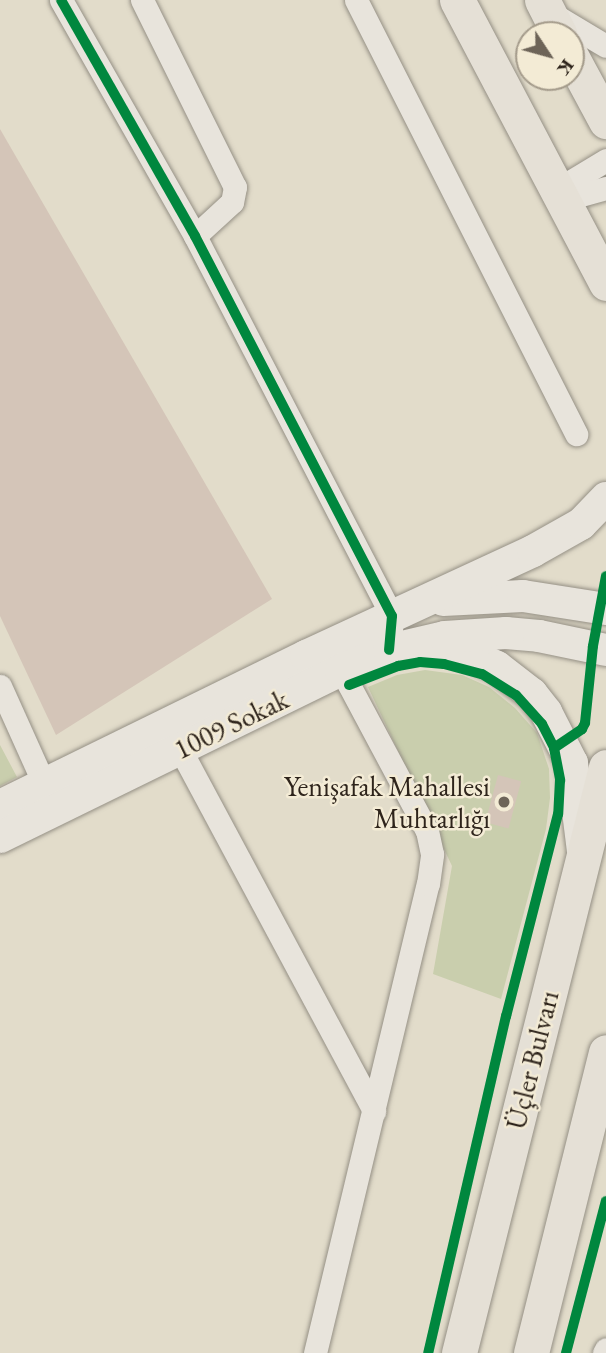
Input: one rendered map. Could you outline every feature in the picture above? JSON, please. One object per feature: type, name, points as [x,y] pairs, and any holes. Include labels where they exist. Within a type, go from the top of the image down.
[{"type":"main road","points":[[457,0],[606,283]]},
{"type":"main road","points":[[585,81],[606,121]]},
{"type":"main road","name":"Üçler Bulvarı","points":[[459,1353],[606,767]]},
{"type":"main road","points":[[531,1353],[606,1052]]},
{"type":"street","points":[[61,0],[195,236],[392,616],[400,647],[437,644],[475,656],[497,667],[532,694],[546,712],[572,763],[584,853]]},
{"type":"street","points":[[142,0],[235,187],[232,202],[195,236]]},
{"type":"street","points":[[355,0],[576,434]]},
{"type":"street","points":[[550,15],[606,46]]},
{"type":"street","points":[[560,195],[606,160]]},
{"type":"street","points":[[560,195],[606,188]]},
{"type":"street","name":"1009 Sokak","points":[[0,837],[50,797],[392,616],[555,539],[581,524],[606,498]]},
{"type":"street","points":[[421,602],[523,596],[606,609]]},
{"type":"street","name":"1009 Sokak","points":[[0,806],[50,797],[180,748],[341,670],[400,647],[470,634],[539,636],[606,650]]},
{"type":"street","points":[[315,1353],[374,1111],[432,854],[427,831],[341,670]]},
{"type":"street","points":[[0,686],[50,797]]},
{"type":"street","points":[[180,748],[374,1111]]},
{"type":"green space","points":[[425,670],[462,675],[489,687],[515,708],[537,733],[549,769],[550,798],[546,829],[501,999],[433,974],[452,866],[368,687],[397,675]]},
{"type":"green space","points":[[0,745],[17,777],[0,786]]},
{"type":"building","points":[[0,129],[272,599],[56,735],[0,616]]},
{"type":"building","name":"Yenişafak Mahallesi Muhtarlığı","points":[[498,775],[521,781],[509,829],[485,822]]},
{"type":"cycle path","points":[[61,0],[195,236],[392,616],[389,650]]},
{"type":"cycle path","points":[[554,748],[582,729],[585,723],[593,646],[606,576]]},
{"type":"cycle path","points":[[349,685],[398,666],[420,662],[444,664],[482,674],[516,695],[542,724],[554,748],[560,780],[558,814],[506,1016],[428,1353]]},
{"type":"cycle path","points":[[566,1353],[606,1201]]},
{"type":"place","name":"Yenişafak Mahallesi Muhtarlığı","points":[[504,802]]}]
